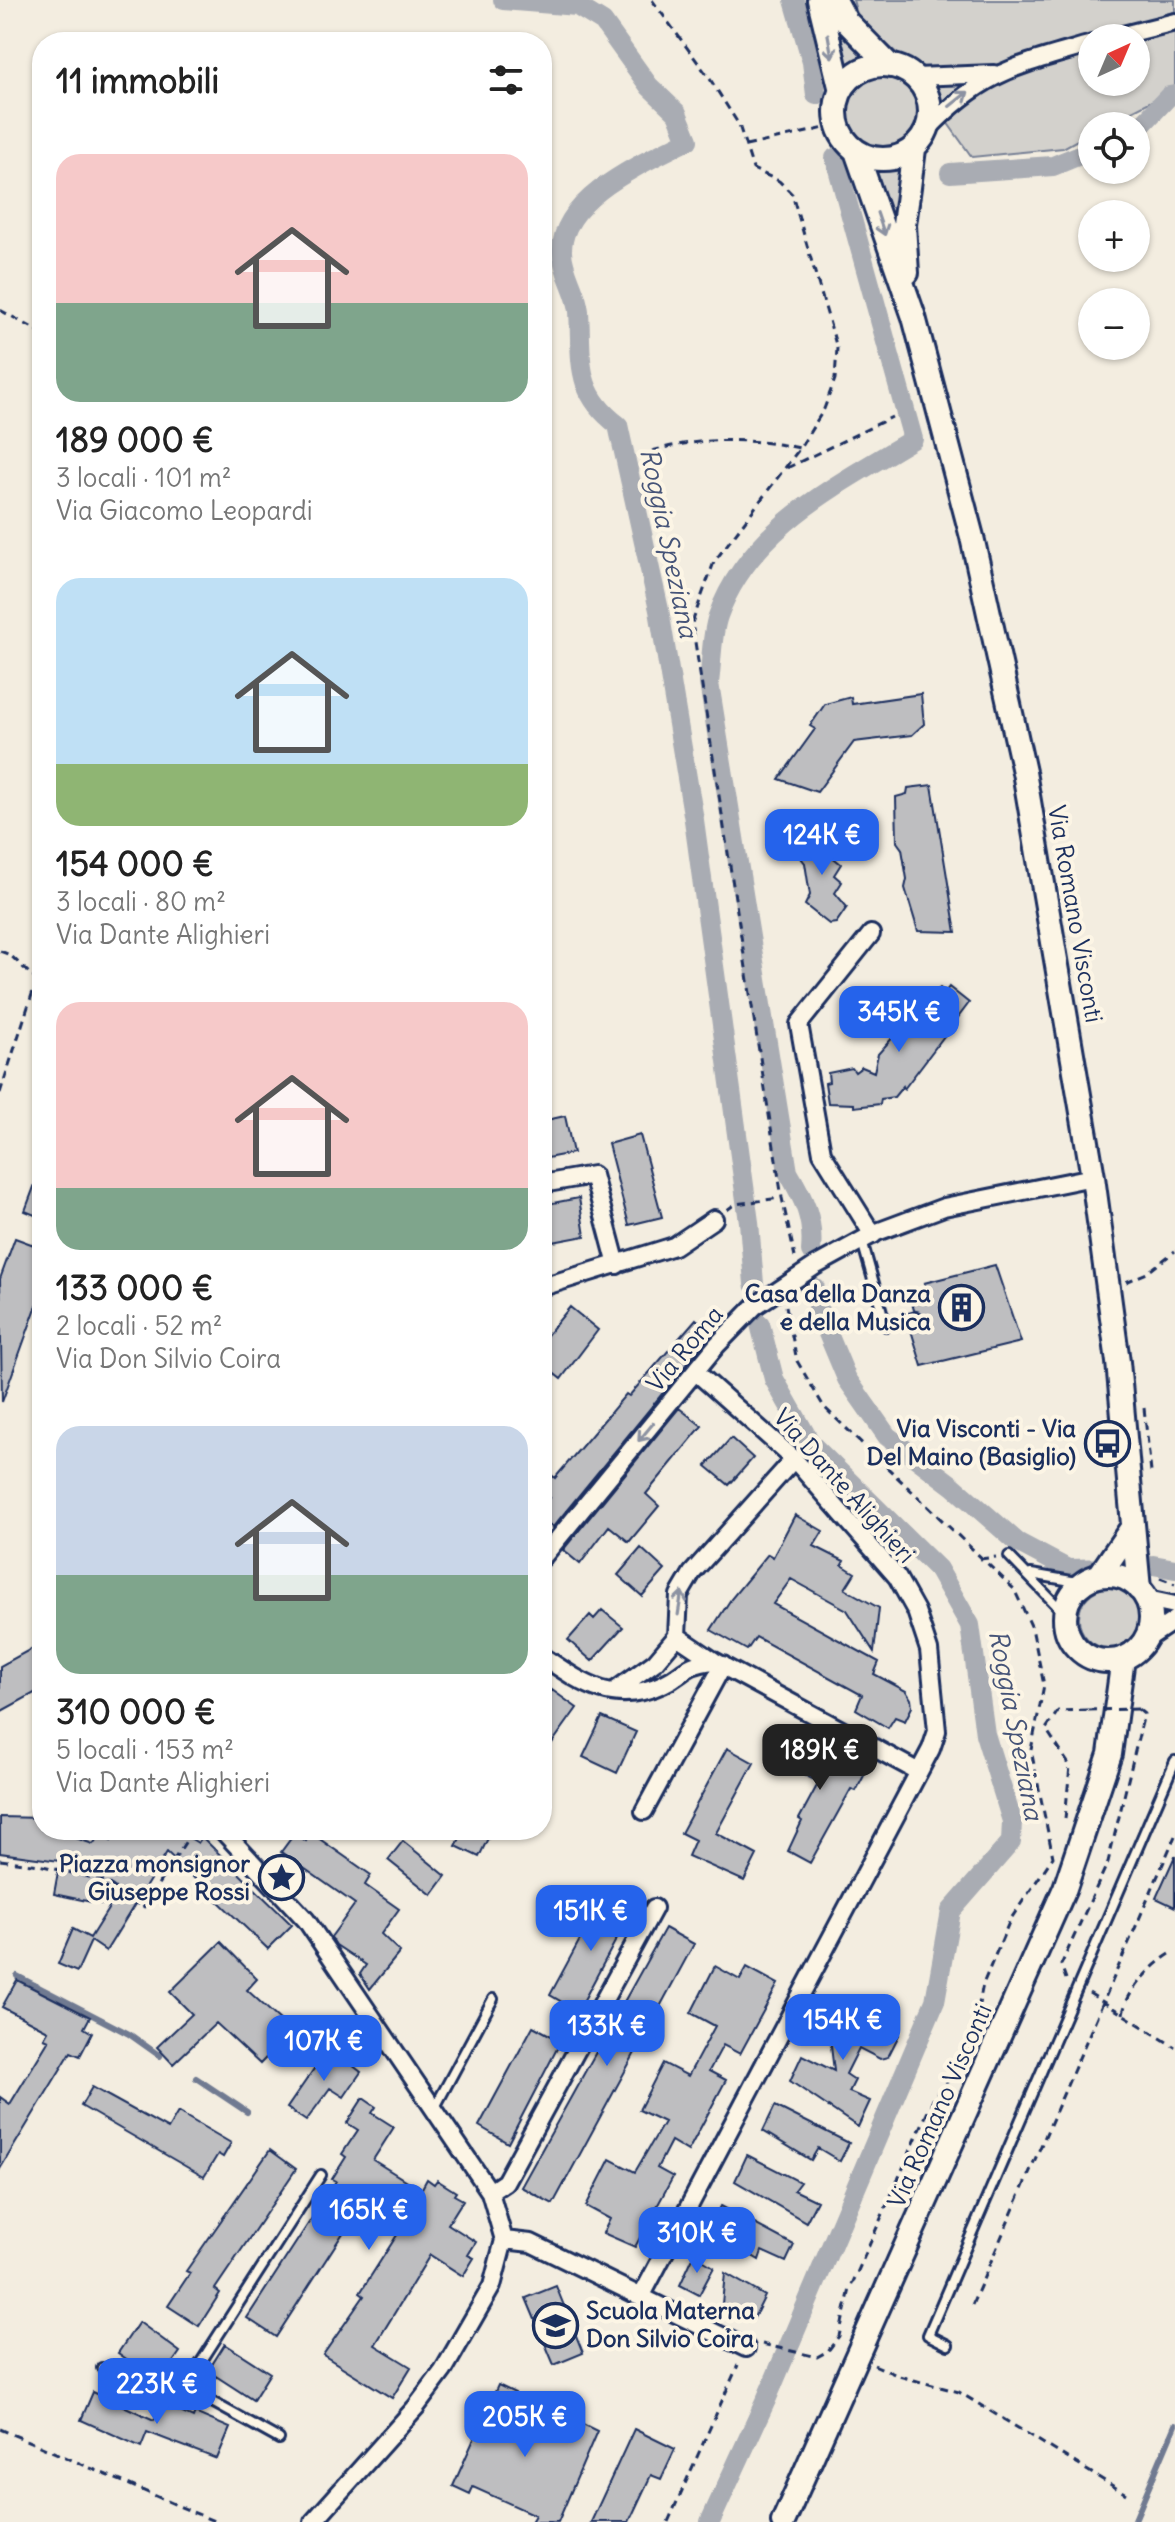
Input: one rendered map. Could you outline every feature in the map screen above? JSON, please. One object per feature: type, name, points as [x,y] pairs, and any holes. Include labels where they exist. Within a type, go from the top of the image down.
[{"type":"street","points":[[819,0],[841,91]]},
{"type":"street","points":[[835,0],[846,21],[890,66],[915,77],[996,74],[1078,48]]},
{"type":"street","points":[[1150,28],[1175,22]]},
{"type":"street","points":[[890,66],[861,71],[841,91],[836,108],[838,125],[856,151],[885,160],[921,139],[955,101],[996,74]]},
{"type":"street","points":[[915,77],[930,102],[921,139]]},
{"type":"street","name":"Via Romano Visconti","points":[[914,317],[905,261],[904,225],[921,139]]},
{"type":"street","name":"Via Romano Visconti","points":[[856,151],[914,317],[972,537],[1024,772],[1093,1177],[1125,1432],[1131,1529],[1150,1627],[1145,1640]]},
{"type":"street","points":[[868,1238],[822,1153],[799,1024],[871,934]]},
{"type":"street","points":[[552,1182],[593,1175],[617,1265]]},
{"type":"street","name":"Via Roma","points":[[552,1546],[738,1321],[755,1306],[868,1238],[944,1207],[1093,1177]]},
{"type":"street","points":[[552,1284],[674,1246],[714,1219]]},
{"type":"street","name":"Via Dante Alighieri","points":[[641,2297],[937,1731],[929,1650],[916,1611],[897,1577],[794,1459],[696,1372]]},
{"type":"street","points":[[615,1690],[655,1662],[677,1636],[679,1595],[692,1573],[794,1459]]},
{"type":"street","points":[[1115,1703],[1091,1658],[1069,1635],[1065,1614],[1074,1591],[1091,1580],[1131,1529]]},
{"type":"street","points":[[1091,1580],[1113,1575],[1143,1594],[1175,1605]]},
{"type":"street","points":[[1091,1658],[1102,1661],[1123,1658],[1175,1620]]},
{"type":"street","points":[[677,1636],[718,1663],[917,1771]]},
{"type":"street","name":"Via Romano Visconti","points":[[783,2522],[1065,1888],[1110,1754],[1123,1658]]},
{"type":"street","points":[[552,1662],[598,1692],[640,1692],[666,1682],[683,1667],[718,1663]]},
{"type":"street","points":[[644,1811],[718,1663]]},
{"type":"street","points":[[234,1840],[306,1920],[319,1944],[490,2192],[504,2240],[492,2286],[443,2371],[416,2407],[313,2522]]},
{"type":"street","points":[[490,2192],[505,2182],[654,1908]]},
{"type":"street","points":[[504,2240],[531,2243],[746,2348]]},
{"type":"lane","points":[[868,1238],[886,1326],[916,1317]]},
{"type":"lane","points":[[1009,1556],[1030,1574],[1065,1614]]},
{"type":"lane","points":[[1030,1574],[1091,1580]]},
{"type":"lane","points":[[948,2345],[928,2335],[1175,1761]]},
{"type":"lane","points":[[433,2112],[493,1999]]},
{"type":"lane","points":[[102,2368],[160,2398],[185,2387],[321,2175]]},
{"type":"lane","points":[[185,2387],[279,2439]]},
{"type":"path","points":[[652,0],[710,79],[739,125],[753,169],[779,181],[792,194],[837,348],[835,379],[824,409],[785,469],[714,562],[692,623],[782,1198],[798,1268],[786,1305],[797,1361],[808,1385],[824,1407],[1014,1589],[1032,1628],[1044,1685],[1031,1750],[1053,1857]]},
{"type":"path","points":[[746,146],[838,125]]},
{"type":"path","points":[[0,310],[32,328]]},
{"type":"path","points":[[785,469],[892,417]]},
{"type":"path","points":[[652,451],[713,439],[770,442],[800,448]]},
{"type":"path","points":[[0,951],[10,955],[32,978]]},
{"type":"path","points":[[0,1093],[32,994]]},
{"type":"path","points":[[735,1204],[782,1198]]},
{"type":"path","points":[[1108,1290],[1147,1273],[1175,1251]]},
{"type":"path","points":[[1063,1825],[1070,1766],[1046,1729],[1058,1711],[1138,1709],[1144,1714],[1108,1862],[1061,1965],[1064,1977],[1078,1987]]},
{"type":"path","points":[[972,2305],[1175,1836]]},
{"type":"path","points":[[0,1860],[39,1865],[105,1881],[143,1908],[187,1840]]},
{"type":"path","points":[[773,2346],[817,2357],[828,2351],[839,2336],[850,2289],[935,2095],[967,2061],[983,1984],[1010,1920],[1057,1847]]},
{"type":"path","points":[[1123,2014],[1124,2005],[1143,1976],[1175,1951]]},
{"type":"path","points":[[1105,2001],[1175,2047]]},
{"type":"path","points":[[668,2522],[746,2348]]},
{"type":"path","points":[[855,2357],[899,2376],[959,2392],[1126,2494]]},
{"type":"path","points":[[0,2429],[216,2522]]},
{"type":"shaded area","points":[[853,0],[1175,0],[1175,89],[1130,112],[1078,112],[1078,140],[1063,148],[972,157],[899,55],[859,21]]},
{"type":"shaded area","points":[[833,19],[863,50],[862,59],[842,73]]},
{"type":"shaded area","points":[[884,75],[898,78],[910,86],[918,98],[921,112],[918,126],[910,138],[898,146],[884,149],[870,146],[858,138],[850,126],[847,112],[850,98],[858,86],[870,78]]},
{"type":"shaded area","points":[[901,168],[901,190],[891,224],[872,171]]},
{"type":"shaded area","points":[[1109,1588],[1120,1590],[1130,1597],[1137,1607],[1137,1629],[1130,1639],[1120,1646],[1109,1648],[1098,1646],[1088,1639],[1081,1629],[1079,1618],[1081,1607],[1088,1597],[1098,1590]]},
{"type":"building","points":[[921,694],[924,724],[912,735],[854,742],[817,792],[779,779],[815,729],[810,726],[825,704],[851,697],[852,704]]},
{"type":"building","points":[[932,785],[956,932],[918,931],[905,888],[907,879],[902,849],[897,842],[896,797],[907,794],[908,788]]},
{"type":"building","points":[[823,830],[837,841],[830,855],[841,864],[834,875],[842,882],[835,893],[847,907],[836,923],[829,924],[805,905],[810,895],[805,863],[797,853],[814,831]]},
{"type":"building","points":[[949,987],[969,1003],[904,1089],[903,1086],[894,1097],[881,1099],[880,1104],[854,1107],[854,1104],[828,1103],[825,1083],[829,1082],[828,1073],[852,1068],[855,1072],[862,1067],[874,1072],[878,1054],[903,1026],[905,1016],[914,1013],[930,991],[934,993],[940,988],[945,992]]},
{"type":"building","points":[[565,1116],[573,1153],[552,1157],[552,1119]]},
{"type":"building","points":[[640,1135],[662,1217],[629,1225],[608,1144]]},
{"type":"building","points":[[32,1192],[32,1214],[25,1211]]},
{"type":"building","points":[[579,1198],[585,1236],[552,1242],[552,1203]]},
{"type":"building","points":[[15,1238],[32,1244],[32,1319],[2,1402],[0,1279]]},
{"type":"building","name":"Casa della Danza e della Musica","points":[[995,1265],[1021,1342],[922,1366],[910,1327],[918,1325],[923,1316],[914,1310],[909,1293],[926,1288],[924,1283]]},
{"type":"building","points":[[570,1307],[598,1330],[561,1379],[552,1372],[552,1329]]},
{"type":"building","points":[[696,1319],[712,1333],[553,1527],[552,1475],[555,1478],[626,1394],[629,1396]]},
{"type":"building","points":[[679,1408],[702,1426],[646,1494],[659,1506],[629,1542],[609,1526],[580,1564],[563,1550]]},
{"type":"building","points":[[731,1438],[753,1458],[729,1485],[706,1466]]},
{"type":"building","points":[[795,1515],[823,1531],[814,1546],[844,1561],[842,1565],[855,1573],[845,1589],[879,1608],[874,1652],[847,1610],[791,1579],[773,1604],[879,1662],[874,1674],[906,1691],[911,1699],[912,1707],[905,1721],[895,1717],[888,1728],[856,1709],[862,1695],[756,1637],[747,1650],[711,1630],[731,1599],[768,1554],[773,1557]]},
{"type":"building","points":[[641,1548],[665,1570],[642,1596],[618,1575]]},
{"type":"building","points":[[602,1610],[623,1627],[592,1661],[568,1640],[590,1615],[594,1619]]},
{"type":"building","points":[[32,1648],[32,1694],[0,1712],[0,1666]]},
{"type":"building","points":[[552,1690],[577,1708],[552,1743]]},
{"type":"building","points":[[602,1717],[636,1732],[617,1773],[583,1757]]},
{"type":"building","points":[[789,1738],[820,1754],[825,1745],[868,1768],[856,1791],[851,1789],[810,1863],[788,1851],[802,1821],[799,1819],[819,1782],[777,1762]]},
{"type":"building","points":[[727,1748],[754,1763],[716,1833],[757,1855],[744,1881],[688,1856],[695,1840],[681,1833]]},
{"type":"building","points":[[0,1817],[32,1818],[32,1840],[82,1840],[93,1844],[96,1840],[193,1840],[198,1843],[205,1840],[292,1925],[268,1949],[167,1852],[106,1951],[91,1941],[77,1972],[58,1964],[73,1929],[90,1938],[110,1906],[54,1894],[60,1861],[0,1853]]},
{"type":"building","points":[[290,1840],[321,1840],[371,1875],[365,1885],[399,1909],[381,1934],[400,1952],[370,1989],[360,1974],[366,1965],[336,1945],[331,1937],[355,1904],[281,1852]]},
{"type":"building","points":[[459,1840],[487,1840],[479,1857],[456,1846]]},
{"type":"building","points":[[403,1841],[446,1876],[432,1895],[388,1860]]},
{"type":"building","points":[[1175,1856],[1175,1907],[1156,1898]]},
{"type":"building","points":[[604,1895],[632,1910],[578,2011],[550,1995]]},
{"type":"building","points":[[665,1928],[694,1944],[553,2204],[521,2187]]},
{"type":"building","points":[[221,1942],[257,1979],[247,1990],[292,2031],[260,2064],[216,2023],[173,2064],[157,2047],[192,2014],[170,1992]]},
{"type":"building","points":[[715,1966],[740,1980],[747,1967],[778,1984],[740,2054],[723,2045],[709,2071],[726,2080],[688,2151],[671,2141],[657,2168],[673,2177],[635,2247],[603,2233],[610,2219],[586,2206],[610,2159],[635,2172],[664,2122],[639,2110],[663,2063],[688,2076],[715,2026],[691,2013]]},
{"type":"building","points":[[17,1980],[90,2017],[84,2028],[92,2033],[80,2056],[71,2052],[0,2169],[0,2097],[10,2104],[49,2040],[44,2038],[48,2031],[2,2007]]},
{"type":"building","points":[[829,2005],[899,2035],[888,2057],[880,2059],[859,2048],[846,2074],[855,2080],[849,2092],[870,2101],[858,2127],[790,2081],[802,2055],[834,2071],[830,2038],[816,2029]]},
{"type":"building","points":[[533,2026],[561,2041],[508,2143],[479,2126]]},
{"type":"building","points":[[329,2047],[361,2072],[344,2097],[330,2088],[306,2121],[287,2108]]},
{"type":"building","points":[[92,2087],[168,2129],[178,2112],[231,2143],[223,2157],[218,2154],[204,2177],[81,2106]]},
{"type":"building","points":[[363,2098],[376,2107],[372,2113],[394,2127],[373,2160],[421,2190],[427,2179],[434,2184],[437,2180],[456,2192],[454,2195],[463,2200],[448,2224],[476,2242],[468,2255],[474,2258],[463,2276],[430,2255],[375,2345],[411,2367],[392,2398],[323,2355],[364,2296],[360,2293],[404,2224],[365,2199],[276,2337],[247,2318],[336,2181],[332,2179],[346,2157],[342,2154],[358,2130],[347,2123]]},
{"type":"building","points":[[775,2106],[849,2143],[840,2161],[818,2148],[811,2160],[763,2131]]},
{"type":"building","points":[[270,2150],[296,2169],[215,2289],[220,2293],[199,2326],[168,2306],[190,2273],[186,2271]]},
{"type":"building","points":[[747,2155],[800,2182],[794,2190],[817,2201],[806,2222],[735,2181]]},
{"type":"building","points":[[721,2206],[794,2245],[786,2262],[762,2251],[759,2260],[709,2230]]},
{"type":"building","points":[[694,2255],[714,2267],[699,2295],[680,2285]]},
{"type":"building","points":[[725,2273],[765,2296],[753,2320],[722,2304]]},
{"type":"building","name":"Scuola Materna Don Silvio Coira","points":[[556,2286],[583,2353],[554,2365],[526,2298]]},
{"type":"building","points":[[139,2322],[180,2352],[159,2382],[118,2353]]},
{"type":"building","points":[[225,2344],[270,2373],[253,2400],[208,2371]]},
{"type":"building","points":[[498,2385],[515,2393],[511,2401],[576,2433],[581,2423],[597,2431],[558,2522],[531,2522],[535,2515],[473,2487],[470,2494],[453,2486]]},
{"type":"building","points":[[93,2392],[154,2420],[163,2404],[193,2418],[195,2413],[230,2428],[217,2459],[147,2432],[141,2447],[81,2420]]},
{"type":"building","points":[[634,2429],[675,2449],[661,2479],[651,2475],[629,2522],[591,2522]]},
{"type":"waterway","name":"Roggia Speziana","points":[[503,0],[577,6],[603,22],[649,86],[677,113],[688,140],[630,170],[590,198],[575,214],[565,232],[562,252],[578,304],[583,374],[594,400],[618,425],[659,610],[694,820],[749,1222],[754,1284]]},
{"type":"waterway","points":[[794,0],[812,62],[816,95]]},
{"type":"waterway","points":[[1150,116],[1169,96],[1175,95]]},
{"type":"waterway","points":[[950,173],[1053,166],[1078,156]]},
{"type":"waterway","points":[[811,1251],[807,1210],[788,1172],[709,683],[718,616],[732,585],[751,557],[799,511],[913,439],[835,158]]},
{"type":"waterway","points":[[815,1288],[819,1312],[847,1379],[887,1436],[953,1486],[1017,1542],[1068,1569],[1112,1568]]},
{"type":"waterway","name":"Roggia Speziana","points":[[710,2522],[766,2400],[935,2001],[951,1911],[1011,1842],[1012,1821],[985,1734],[970,1625],[938,1569],[811,1444],[774,1379],[760,1324]]},
{"type":"waterway","points":[[1153,1565],[1175,1569]]},
{"type":"waterway","points":[[17,1976],[129,2034],[160,2056]]},
{"type":"waterway","points":[[196,2078],[247,2112]]},
{"type":"waterway","points":[[1134,2522],[1175,2425]]},
{"type":"place","name":"Casa della Danza e della Musica","points":[[962,1308]]},
{"type":"place","name":"Via Visconti - Via Del Maino (Basiglio)","points":[[1107,1443]]},
{"type":"place","name":"Piazza monsignor Giuseppe Rossi","points":[[281,1878]]},
{"type":"place","name":"Scuola Materna Don Silvio Coira","points":[[555,2325]]}]
